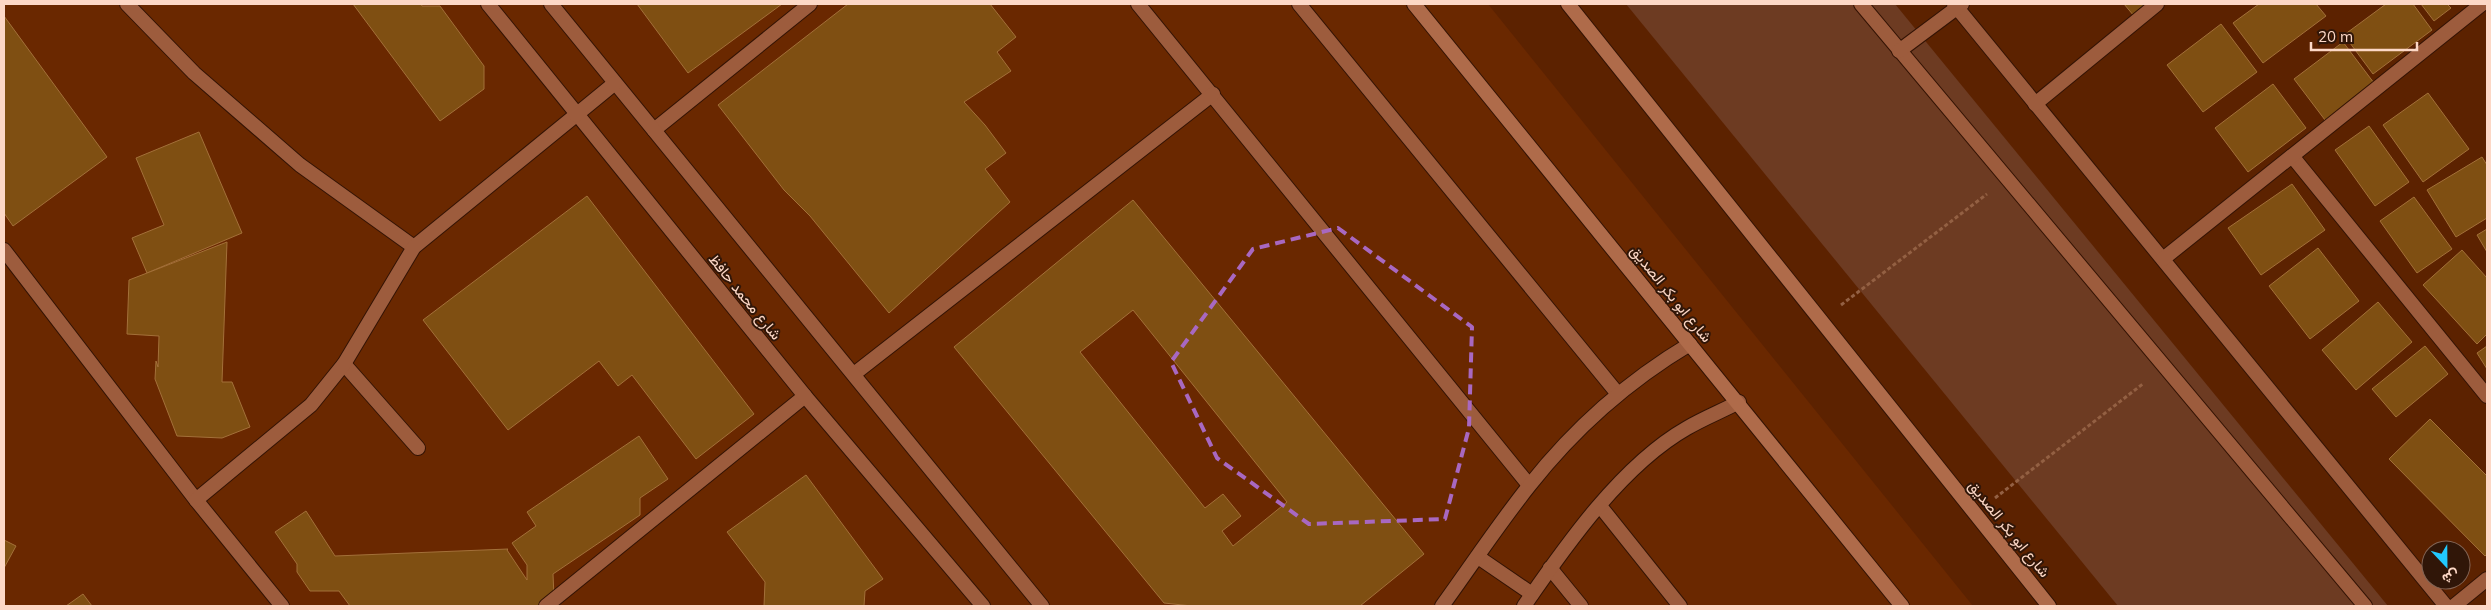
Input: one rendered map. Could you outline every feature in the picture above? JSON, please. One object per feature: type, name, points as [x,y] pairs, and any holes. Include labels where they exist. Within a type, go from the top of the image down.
[{"type":"main road","name":"شارع ابو بكر الصديق","points":[[1414,4],[1739,402],[1902,606]]},
{"type":"main road","name":"شارع ابو بكر الصديق","points":[[1568,4],[2049,606]]},
{"type":"street","points":[[127,4],[194,73],[300,165],[414,247]]},
{"type":"street","name":"شارع محمد حافظ","points":[[488,4],[805,396],[983,606]]},
{"type":"street","points":[[551,4],[1042,606]]},
{"type":"street","points":[[654,130],[810,4]]},
{"type":"street","points":[[1138,4],[1530,485]]},
{"type":"street","points":[[1300,4],[1618,394]]},
{"type":"street","points":[[1861,4],[2365,606]]},
{"type":"street","points":[[2035,104],[2157,4]]},
{"type":"street","points":[[1899,51],[1957,5],[2035,104],[2446,606]]},
{"type":"street","points":[[2163,259],[2483,8]]},
{"type":"street","points":[[196,500],[311,405],[344,364],[414,247],[615,83]]},
{"type":"street","points":[[854,374],[1212,94]]},
{"type":"street","points":[[2292,156],[2487,396]]},
{"type":"street","points":[[6,256],[196,500],[282,606]]},
{"type":"street","points":[[1442,606],[1530,485],[1576,434],[1618,394],[1652,366],[1690,344]]},
{"type":"street","points":[[344,364],[418,448]]},
{"type":"street","points":[[546,606],[805,396]]},
{"type":"street","points":[[1524,606],[1550,568],[1600,506],[1640,464],[1686,428],[1739,402]]},
{"type":"street","points":[[1600,506],[1680,606]]},
{"type":"street","points":[[1478,557],[1532,594]]},
{"type":"street","points":[[1550,568],[1581,606]]},
{"type":"street","points":[[2454,606],[2487,578]]},
{"type":"path","points":[[1821,320],[2007,179]]},
{"type":"path","points":[[1975,514],[2164,367]]},
{"type":"highlighted area","points":[[1338,228],[1472,327],[1469,428],[1445,519],[1309,524],[1217,458],[1171,362],[1253,249]]},
{"type":"shaded area","points":[[4,4],[1488,4],[1973,606],[4,606]]},
{"type":"shaded area","points":[[1626,4],[1895,4],[2388,606],[2118,606]]},
{"type":"building","points":[[353,4],[421,4],[422,6],[440,6],[484,66],[484,89],[440,121]]},
{"type":"building","points":[[637,4],[782,4],[688,73]]},
{"type":"building","points":[[848,4],[990,4],[1016,37],[997,52],[1011,71],[964,102],[985,125],[1006,153],[985,169],[1010,202],[889,313],[810,216],[784,190],[718,105]]},
{"type":"building","points":[[2124,4],[2151,4],[2134,16]]},
{"type":"building","points":[[2259,4],[2316,4],[2326,16],[2263,63],[2233,23]]},
{"type":"building","points":[[2386,4],[2413,4],[2432,30],[2373,74],[2344,35]]},
{"type":"building","points":[[2421,4],[2447,4],[2451,8],[2434,21]]},
{"type":"building","points":[[4,16],[107,157],[13,226],[4,213]]},
{"type":"building","points":[[2221,24],[2257,72],[2203,112],[2167,65]]},
{"type":"building","points":[[2343,42],[2374,83],[2325,120],[2294,79]]},
{"type":"building","points":[[2273,84],[2306,128],[2248,172],[2215,128]]},
{"type":"building","points":[[2428,93],[2469,149],[2423,182],[2383,125]]},
{"type":"building","points":[[2369,126],[2409,182],[2375,206],[2335,150]]},
{"type":"building","points":[[199,132],[242,233],[147,273],[132,238],[164,225],[136,158]]},
{"type":"building","points":[[2482,157],[2487,165],[2487,218],[2456,237],[2427,190]]},
{"type":"building","points":[[2292,184],[2325,230],[2261,275],[2228,228]]},
{"type":"building","points":[[587,196],[754,414],[696,459],[632,375],[618,386],[599,361],[508,430],[423,320]]},
{"type":"building","points":[[2414,197],[2452,249],[2417,273],[2380,221]]},
{"type":"building","points":[[1133,200],[1424,554],[1360,606],[1192,606],[1164,603],[954,347]],"holes":[[[1133,310],[1287,502],[1233,546],[1222,531],[1241,516],[1223,494],[1205,508],[1080,352]]]},
{"type":"building","points":[[2487,229],[2487,252],[2477,235]]},
{"type":"building","points":[[227,242],[222,382],[232,382],[250,427],[222,438],[177,436],[155,379],[156,361],[158,367],[159,336],[127,334],[129,280]]},
{"type":"building","points":[[2318,248],[2359,301],[2310,339],[2269,286]]},
{"type":"building","points":[[2462,250],[2487,278],[2487,334],[2477,344],[2423,285]]},
{"type":"building","points":[[2378,302],[2412,342],[2356,390],[2322,350]]},
{"type":"building","points":[[2425,346],[2448,374],[2396,417],[2372,389]]},
{"type":"building","points":[[2487,346],[2487,369],[2477,353]]},
{"type":"building","points":[[2430,419],[2487,476],[2487,554],[2485,556],[2389,459]]},
{"type":"building","points":[[639,436],[668,479],[640,498],[640,515],[553,574],[554,597],[540,606],[350,606],[339,591],[310,591],[297,572],[297,564],[275,532],[306,511],[335,556],[508,549],[527,580],[527,565],[512,543],[536,526],[527,512]]},
{"type":"building","points":[[806,475],[883,579],[865,591],[864,606],[764,606],[765,582],[727,532]]},
{"type":"building","points":[[4,540],[16,546],[4,568]]},
{"type":"building","points":[[83,594],[92,606],[66,606]]}]
